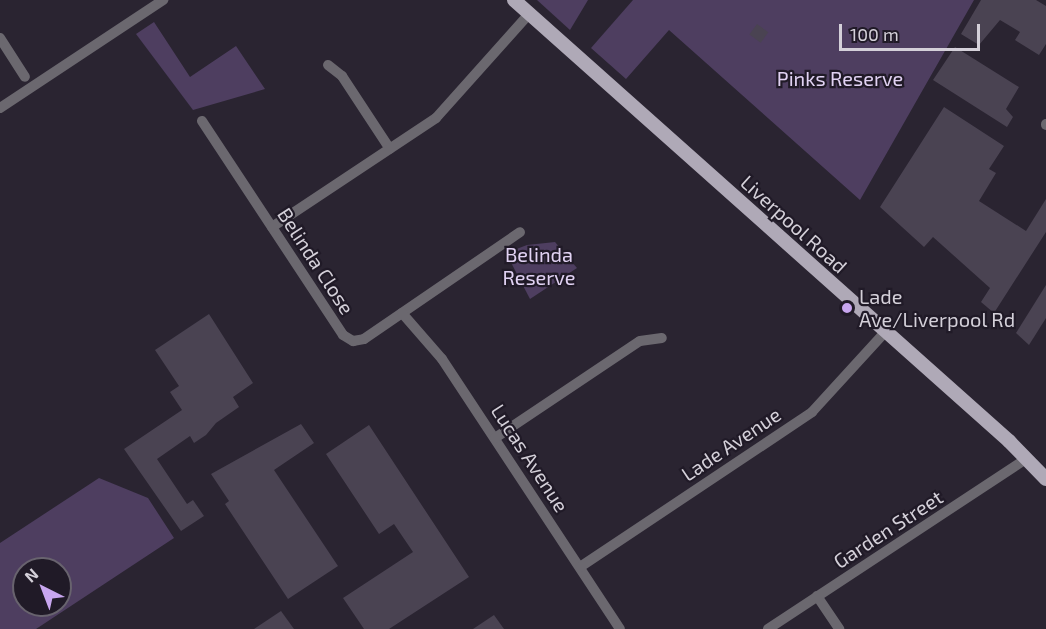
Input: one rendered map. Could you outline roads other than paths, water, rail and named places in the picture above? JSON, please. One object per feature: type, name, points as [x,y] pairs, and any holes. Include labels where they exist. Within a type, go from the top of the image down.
[{"type":"main road","name":"Liverpool Road","points":[[514,0],[886,331],[1027,458],[1046,479]]},
{"type":"street","points":[[0,108],[164,0]]},
{"type":"street","points":[[272,227],[440,115],[529,14]]},
{"type":"street","points":[[0,38],[25,77]]},
{"type":"street","points":[[328,65],[342,76],[390,149]]},
{"type":"street","name":"Belinda Close","points":[[202,121],[347,339],[364,339],[520,232]]},
{"type":"street","name":"Lucas Avenue","points":[[402,313],[442,359],[620,629]]},
{"type":"street","name":"Lade Avenue","points":[[580,567],[812,412],[886,331]]},
{"type":"street","points":[[495,438],[640,341],[662,338]]},
{"type":"street","name":"Garden Street","points":[[768,629],[1027,458]]},
{"type":"street","points":[[817,596],[838,629]]},
{"type":"place","name":"Lade Ave/Liverpool Rd","points":[[847,308]]},
{"type":"park label","name":"Pinks Reserve","points":[[840,78]]},
{"type":"park label","name":"Belinda Reserve","points":[[539,266]]}]
